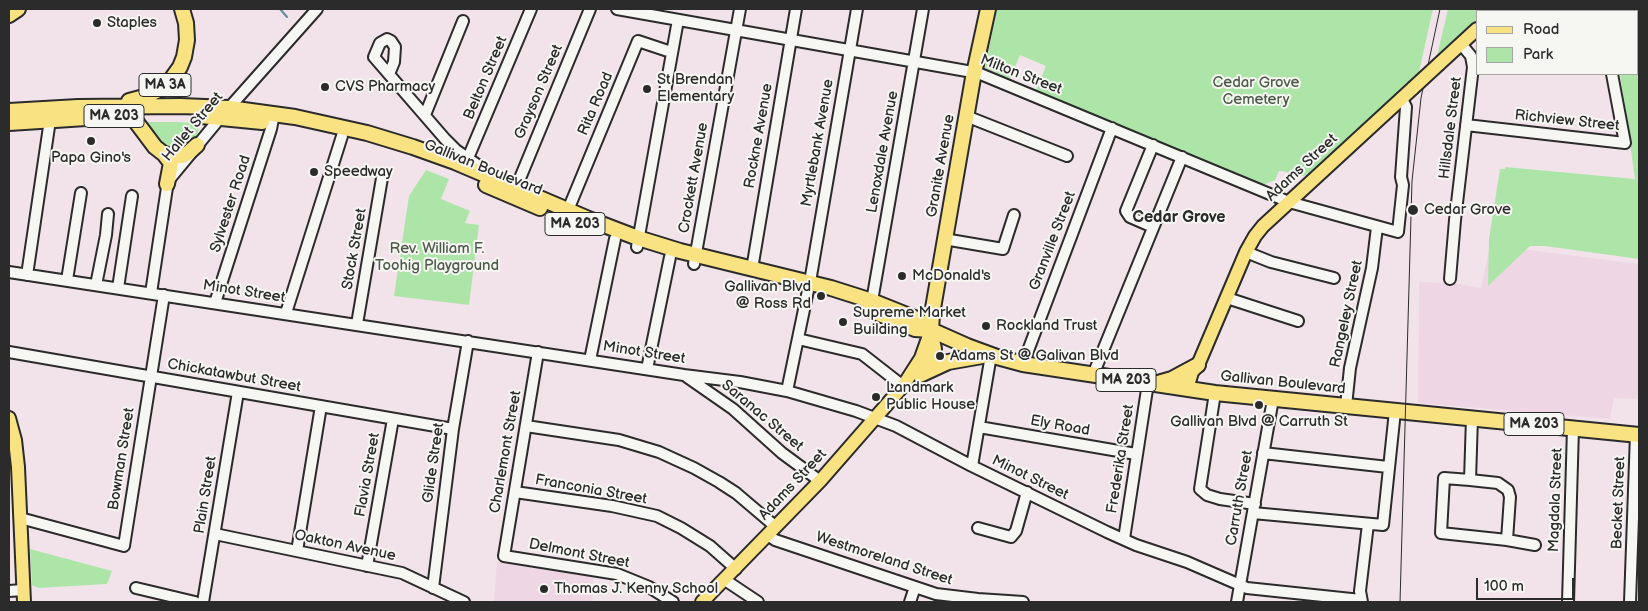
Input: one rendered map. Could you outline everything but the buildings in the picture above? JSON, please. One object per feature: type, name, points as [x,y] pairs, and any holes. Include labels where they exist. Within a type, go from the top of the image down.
[{"type":"highway","points":[[9,15],[18,9]]},
{"type":"highway","name":"MA 3A","points":[[86,107],[144,97],[159,90],[166,84],[180,67],[187,46],[186,23],[182,9]]},
{"type":"highway","name":"Granite Avenue","points":[[931,330],[944,239],[974,72],[988,9]]},
{"type":"highway","name":"Gallivan Boulevard","points":[[9,111],[86,107],[181,106],[273,119],[320,122],[367,133],[434,154],[510,185],[670,257],[752,268],[865,308],[915,329],[931,330]]},
{"type":"highway","name":"Gallivan Boulevard","points":[[9,123],[131,115],[224,113]]},
{"type":"highway","points":[[131,115],[155,147],[171,163],[166,187]]},
{"type":"highway","name":"Gallivan Boulevard","points":[[273,119],[402,153],[463,166],[615,239],[637,242],[695,259],[872,301],[917,319],[931,330],[991,355],[1023,364],[1215,393],[1638,435]]},
{"type":"highway","points":[[164,154],[182,156],[197,145]]},
{"type":"highway","points":[[920,375],[948,362],[991,355]]},
{"type":"highway","points":[[1151,383],[1172,379],[1198,365]]},
{"type":"main road","name":"Adams Street","points":[[1191,390],[1192,372],[1198,365],[1246,252],[1255,236],[1263,226],[1476,30]]},
{"type":"main road","name":"Adams Street","points":[[903,386],[920,375],[928,365],[934,349],[931,330]]},
{"type":"main road","name":"Adams Street","points":[[702,602],[820,481],[903,386],[920,358],[931,330]]},
{"type":"main road","points":[[9,418],[15,440],[24,596]]},
{"type":"street","name":"Hallet Street","points":[[151,293],[166,187],[197,145],[224,113],[317,9]]},
{"type":"street","name":"Belton Street","points":[[463,166],[531,9]]},
{"type":"street","name":"Grayson Street","points":[[510,185],[590,9]]},
{"type":"street","name":"Milton Street","points":[[622,9],[974,72],[1289,202],[1396,232],[1400,229],[1403,185],[1401,177],[1406,107],[1402,99]]},
{"type":"street","points":[[637,242],[671,52],[682,9]]},
{"type":"street","name":"Crockett Avenue","points":[[695,259],[740,9]]},
{"type":"street","name":"Rockne Avenue","points":[[752,268],[796,9]]},
{"type":"street","name":"Myrtlebank Avenue","points":[[787,391],[808,287],[857,9]]},
{"type":"street","name":"Lenoxdale Avenue","points":[[872,301],[923,9]]},
{"type":"street","points":[[424,115],[463,21]]},
{"type":"street","name":"Gallivan Boulevard","points":[[389,74],[394,62],[395,47],[387,39],[380,43],[374,57],[444,139],[463,166]]},
{"type":"street","name":"Rita Road","points":[[568,210],[638,42],[671,52]]},
{"type":"street","name":"Hillsdale Street","points":[[1450,279],[1474,56],[1461,44]]},
{"type":"street","name":"Richview Street","points":[[1466,125],[1625,143],[1612,75]]},
{"type":"street","points":[[966,116],[1067,156]]},
{"type":"street","name":"Sylvester Road","points":[[215,302],[273,119]]},
{"type":"street","points":[[27,274],[50,120]]},
{"type":"street","name":"Granville Street","points":[[1023,364],[1112,128]]},
{"type":"street","points":[[286,313],[342,136]]},
{"type":"street","points":[[434,154],[444,139]]},
{"type":"street","points":[[1153,145],[1126,211],[1130,217],[1153,227]]},
{"type":"street","points":[[1093,375],[1182,157]]},
{"type":"street","name":"Stock Street","points":[[357,324],[382,178]]},
{"type":"street","points":[[67,280],[82,192]]},
{"type":"street","points":[[118,288],[132,196]]},
{"type":"street","points":[[96,285],[106,235],[108,214]]},
{"type":"street","points":[[944,239],[1003,249],[1014,215]]},
{"type":"street","name":"Rangeley Street","points":[[1346,406],[1350,368],[1372,268],[1377,227]]},
{"type":"street","points":[[590,360],[615,239]]},
{"type":"street","points":[[1246,252],[1271,262],[1334,278]]},
{"type":"street","points":[[647,369],[670,257]]},
{"type":"street","name":"Minot Street","points":[[9,272],[740,382],[787,391],[856,411],[896,426],[972,466],[1124,540],[1187,562],[1247,588],[1361,601]]},
{"type":"street","name":"Bowman Street","points":[[20,518],[124,546],[164,295]]},
{"type":"street","points":[[1226,298],[1298,321]]},
{"type":"street","points":[[798,339],[862,354],[903,386]]},
{"type":"street","name":"Glide Street","points":[[433,588],[453,429],[468,341]]},
{"type":"street","name":"Chickatawbut Street","points":[[9,352],[453,429]]},
{"type":"street","name":"Charlemont Street","points":[[504,556],[538,352]]},
{"type":"street","points":[[972,466],[991,355]]},
{"type":"street","name":"Saranac Street","points":[[684,375],[726,404],[782,453],[820,481]]},
{"type":"street","name":"Frederika Street","points":[[1124,540],[1136,454],[1151,383]]},
{"type":"street","name":"Plain Street","points":[[203,602],[238,392]]},
{"type":"street","points":[[1215,393],[1200,489],[1208,495],[1254,509],[1383,526],[1394,411]]},
{"type":"street","name":"Carruth Street","points":[[1237,602],[1273,399]]},
{"type":"street","points":[[297,551],[322,406]]},
{"type":"street","points":[[1470,480],[1472,418]]},
{"type":"street","name":"Flavia Street","points":[[368,566],[393,419]]},
{"type":"street","name":"Westmoreland Street","points":[[526,426],[619,440],[659,452],[694,468],[736,494],[772,531],[775,540],[936,594],[1023,602]]},
{"type":"street","name":"Ely Road","points":[[979,427],[1136,454]]},
{"type":"street","name":"Magdala Street","points":[[1568,602],[1574,428]]},
{"type":"street","name":"Becket Street","points":[[1630,602],[1638,435]]},
{"type":"street","points":[[1263,453],[1388,467]]},
{"type":"street","points":[[1507,540],[1510,497],[1508,490],[1498,483],[1444,478],[1441,533],[1534,544]]},
{"type":"street","name":"Franconia Street","points":[[514,492],[612,506],[657,516],[710,546],[736,569]]},
{"type":"street","points":[[978,528],[1011,537],[1016,531],[1027,492]]},
{"type":"street","points":[[1361,601],[1360,591],[1368,524]]},
{"type":"street","name":"Oakton Avenue","points":[[215,534],[402,573],[464,602]]},
{"type":"street","name":"Delmont Street","points":[[504,556],[617,574],[649,587],[673,602]]},
{"type":"street","points":[[725,580],[758,602]]},
{"type":"street","points":[[910,602],[915,587]]},
{"type":"street","points":[[136,588],[195,602]]},
{"type":"street","points":[[9,591],[24,596]]},
{"type":"shaded area","points":[[1490,245],[1639,264],[1639,399],[1614,398],[1610,419],[1418,403],[1419,282],[1454,283],[1481,288]]},
{"type":"shaded area","name":"Thomas J. Kenny School","points":[[497,562],[593,577],[592,602],[494,602]]},
{"type":"green space","name":"Cedar Grove Cemetery","points":[[997,9],[1433,9],[1419,72],[1310,173],[1298,176],[1279,171],[1275,180],[1263,185],[1036,90],[1046,66],[1020,55],[1010,79],[985,68]]},
{"type":"green space","points":[[1448,9],[1488,9],[1476,10],[1476,20],[1437,56]]},
{"type":"green space","points":[[1639,9],[1639,259],[1545,246],[1530,246],[1488,286],[1489,239],[1500,169],[1505,169],[1505,167],[1635,179],[1620,75],[1638,75],[1638,10],[1610,10]]},
{"type":"green space","points":[[140,122],[201,123],[196,137],[180,151],[168,151]]},
{"type":"green space","name":"Rev. William F. Toohig Playground","points":[[426,170],[449,179],[441,199],[470,211],[465,223],[479,225],[469,305],[394,296],[409,196]]},
{"type":"green space","points":[[30,549],[112,571],[107,584],[38,588],[32,585]]},
{"type":"waterway","points":[[280,9],[287,17]]},
{"type":"tram line","points":[[1400,602],[1412,181],[1421,98],[1440,9]]},
{"type":"place","name":"Staples","points":[[97,23]]},
{"type":"place","name":"CVS Pharmacy","points":[[325,87]]},
{"type":"place","name":"St Brendan Elementary","points":[[647,89]]},
{"type":"place","name":"Papa Gino's","points":[[91,141]]},
{"type":"place","name":"Speedway","points":[[314,172]]},
{"type":"place","name":"Cedar Grove","points":[[1413,210]]},
{"type":"place","name":"McDonald's","points":[[902,276]]},
{"type":"place","name":"Gallivan Blvd @ Ross Rd","points":[[821,296]]},
{"type":"place","name":"Supreme Market Building","points":[[843,322]]},
{"type":"place","name":"Rockland Trust","points":[[986,326]]},
{"type":"place","name":"Adams St @ Galivan Blvd","points":[[940,356]]},
{"type":"place","name":"Landmark Public House","points":[[876,397]]},
{"type":"place","name":"Gallivan Blvd @ Carruth St","points":[[1259,405]]},
{"type":"place","name":"Thomas J. Kenny School","points":[[544,589]]},
{"type":"district","name":"Cedar Grove","points":[[1179,218]]}]
